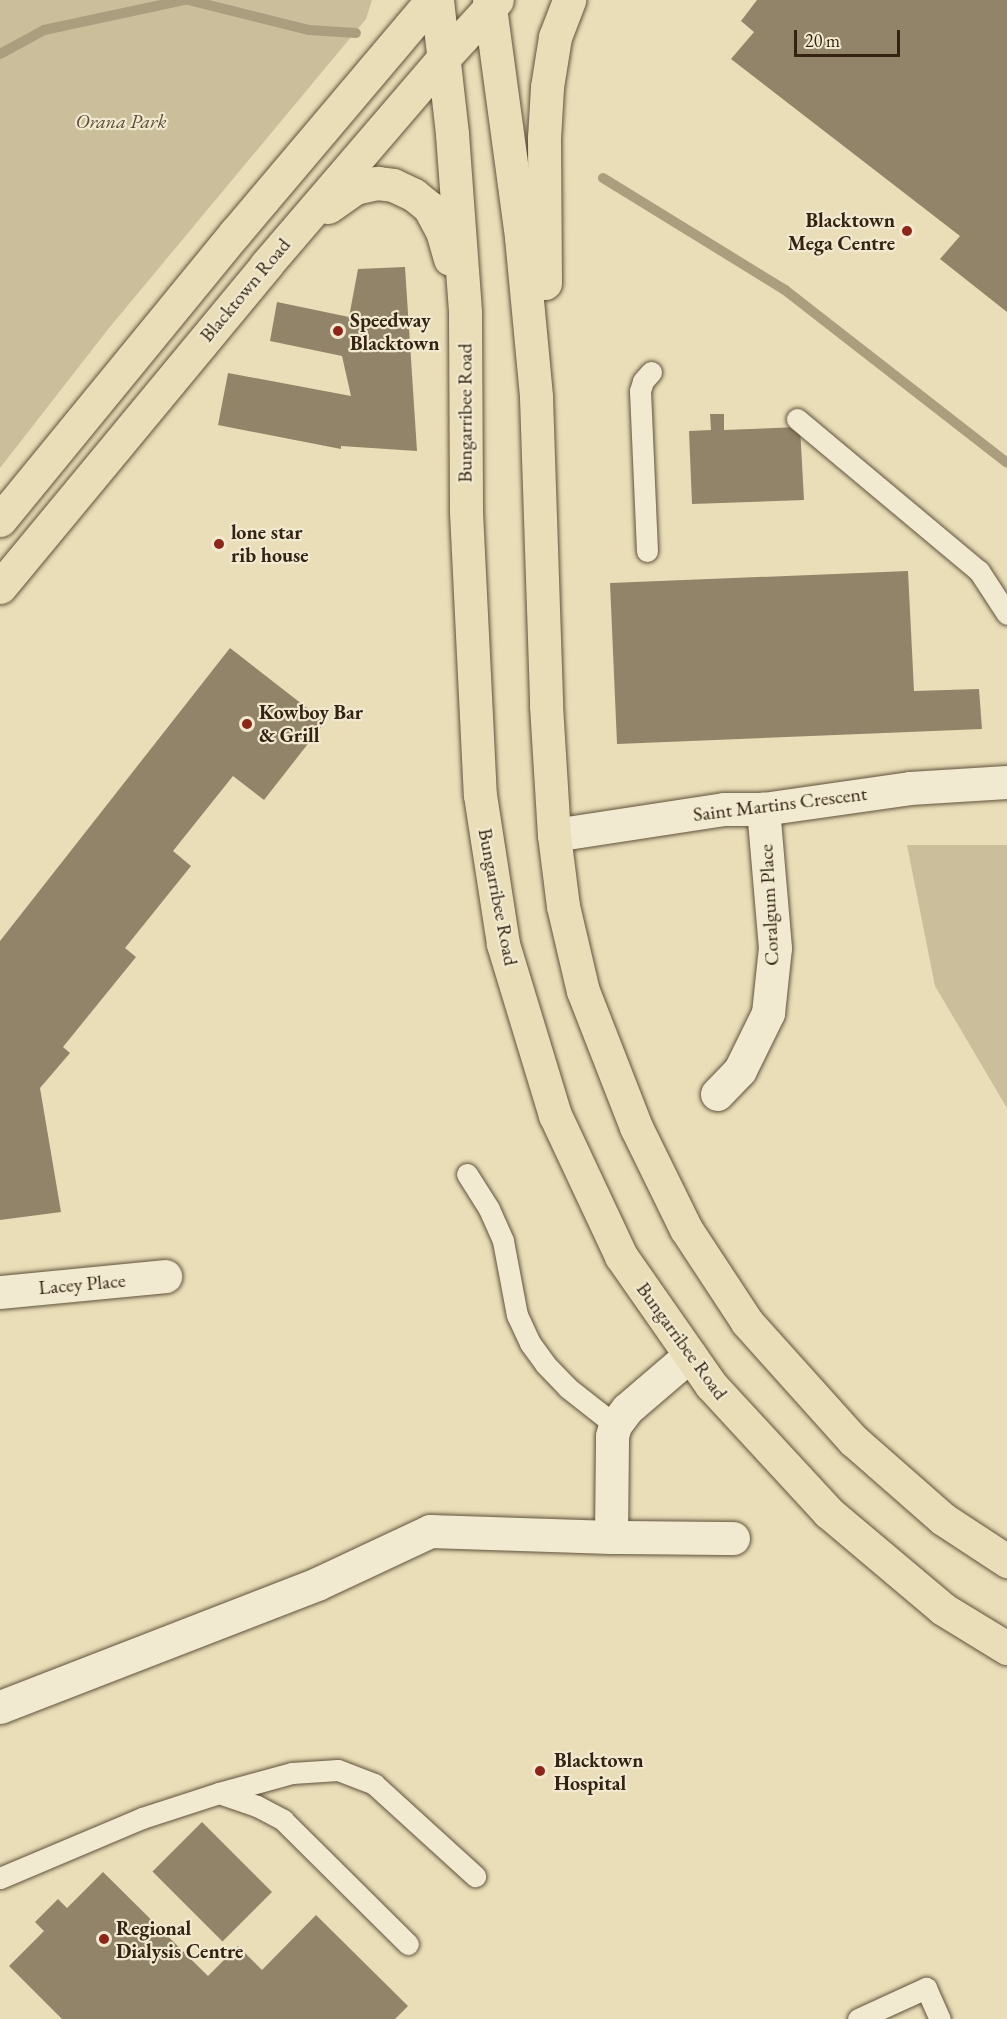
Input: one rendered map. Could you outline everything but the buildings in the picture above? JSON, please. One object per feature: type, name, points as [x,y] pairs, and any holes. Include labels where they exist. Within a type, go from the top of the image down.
[{"type":"main road","points":[[0,520],[235,233],[432,0]]},
{"type":"main road","name":"Bungarribee Road","points":[[437,0],[452,134],[465,313],[466,512],[480,795],[503,944],[555,1115],[621,1256],[711,1385],[828,1512],[943,1609],[1007,1648]]},
{"type":"main road","points":[[536,397],[545,302],[544,138],[547,87],[555,37],[569,0]]},
{"type":"main road","points":[[492,3],[521,237],[536,397],[546,705],[554,834],[563,906],[583,991],[636,1126],[686,1229],[747,1322],[853,1440],[944,1519],[1007,1561]]},
{"type":"main road","name":"Blacktown Road","points":[[0,587],[266,264],[492,3]]},
{"type":"main road","points":[[266,264],[306,224],[355,188],[377,183],[393,185],[414,195],[429,207],[434,215],[442,231],[465,313]]},
{"type":"street","name":"Saint Martins Crescent","points":[[554,834],[724,809],[763,808],[910,788],[1007,782]]},
{"type":"street","name":"Coralgum Place","points":[[717,1094],[740,1070],[768,1013],[775,948],[763,808]]},
{"type":"street","name":"Lacey Place","points":[[0,1292],[165,1276]]},
{"type":"street","points":[[611,1537],[612,1436],[615,1425],[627,1409],[690,1355]]},
{"type":"street","points":[[0,1707],[317,1584],[430,1531],[611,1537],[733,1538]]},
{"type":"lane","points":[[647,551],[640,391],[643,381],[651,372]]},
{"type":"lane","points":[[796,419],[979,571],[1007,614]]},
{"type":"lane","points":[[467,1174],[489,1209],[503,1240],[517,1315],[530,1342],[545,1364],[568,1388],[615,1425]]},
{"type":"lane","points":[[0,1878],[142,1818],[219,1793],[292,1773],[338,1770],[374,1784],[475,1876]]},
{"type":"lane","points":[[219,1793],[257,1806],[283,1820],[408,1944]]},
{"type":"lane","points":[[858,2019],[926,1988],[940,2019]]},
{"type":"green space","name":"Orana Park","points":[[0,0],[372,0],[366,19],[109,328],[0,468]]},
{"type":"green space","points":[[907,845],[1007,845],[1007,1108],[935,986]]},
{"type":"waterway","points":[[0,54],[44,30],[184,0]]},
{"type":"waterway","points":[[188,0],[309,30],[356,33]]},
{"type":"waterway","points":[[603,178],[785,290],[1007,463]]},
{"type":"place","name":"Blacktown Mega Centre","points":[[907,231]]},
{"type":"place","name":"Speedway Blacktown","points":[[338,331]]},
{"type":"place","name":"lone star rib house","points":[[219,544]]},
{"type":"place","name":"Kowboy Bar & Grill","points":[[247,724]]},
{"type":"place","name":"Blacktown Hospital","points":[[540,1771]]},
{"type":"place","name":"Regional Dialysis Centre","points":[[104,1939]]}]
